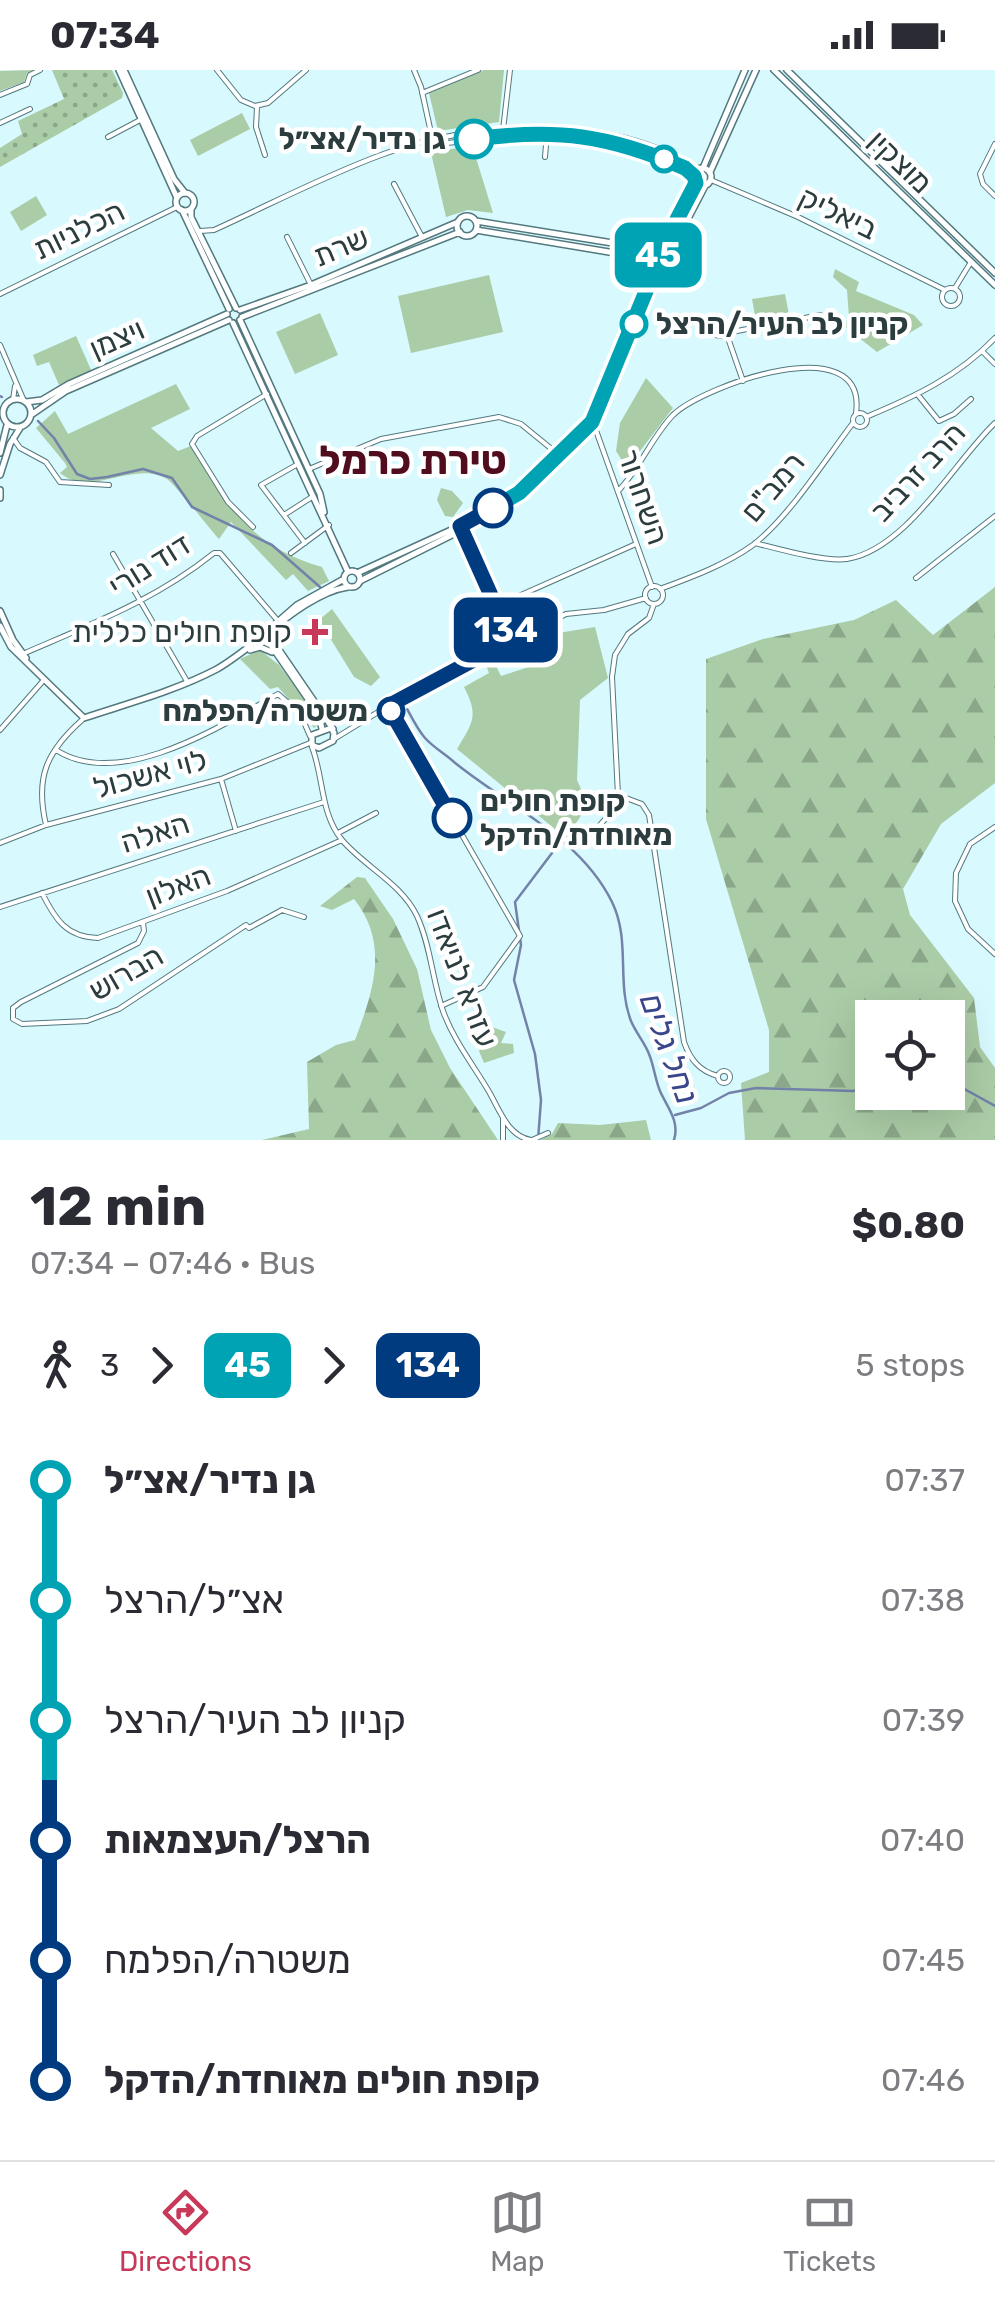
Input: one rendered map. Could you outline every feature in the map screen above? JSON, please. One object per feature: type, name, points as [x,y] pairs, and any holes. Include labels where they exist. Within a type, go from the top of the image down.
[{"type":"street","points":[[0,95],[27,84],[30,75],[40,70]]},
{"type":"street","points":[[122,70],[180,209],[235,315],[348,572],[344,580],[297,605],[266,634]]},
{"type":"street","points":[[122,70],[174,179],[193,198],[191,208],[198,231],[320,494],[324,515]]},
{"type":"street","points":[[218,70],[242,100],[259,106]]},
{"type":"street","points":[[265,156],[256,128],[259,106],[306,70]]},
{"type":"street","points":[[414,70],[433,142]]},
{"type":"street","points":[[422,93],[478,70]]},
{"type":"street","points":[[503,132],[510,70]]},
{"type":"street","points":[[667,259],[625,246],[465,216],[458,222],[460,232],[468,235],[476,230],[621,254],[655,271],[668,267],[667,259],[705,186],[702,175],[745,70]]},
{"type":"street","points":[[348,572],[357,573],[506,508],[592,422],[655,271],[655,257],[756,70]]},
{"type":"street","name":"מוצקין","points":[[774,70],[995,285]]},
{"type":"street","name":"מוצקין","points":[[787,70],[995,273]]},
{"type":"street","points":[[0,123],[30,109]]},
{"type":"street","points":[[108,137],[142,118]]},
{"type":"street","points":[[198,231],[214,230],[382,154],[503,132],[555,127],[602,132],[638,143],[702,175]]},
{"type":"street","points":[[503,132],[547,133],[622,144],[702,175]]},
{"type":"street","points":[[545,156],[547,133]]},
{"type":"street","points":[[995,144],[980,174],[983,184],[995,196]]},
{"type":"street","name":"ביאליק","points":[[702,175],[798,217],[945,290]]},
{"type":"street","points":[[394,184],[422,237]]},
{"type":"street","points":[[177,198],[184,193]]},
{"type":"street","points":[[180,209],[191,208]]},
{"type":"street","name":"הכלניות","points":[[0,294],[180,209]]},
{"type":"street","points":[[476,221],[476,230]]},
{"type":"street","name":"שרת","points":[[235,315],[458,222]]},
{"type":"street","points":[[204,245],[214,230]]},
{"type":"street","name":"שרת","points":[[235,315],[460,232]]},
{"type":"street","points":[[287,237],[310,285]]},
{"type":"street","points":[[955,288],[960,299],[951,306],[942,298],[945,290],[955,288],[971,262]]},
{"type":"street","name":"ויצמן","points":[[25,402],[42,400],[69,384],[235,315]]},
{"type":"street","name":"ויצמן","points":[[32,414],[66,391],[235,315]]},
{"type":"street","points":[[728,337],[732,332],[820,315]]},
{"type":"street","points":[[714,335],[728,337]]},
{"type":"street","points":[[728,337],[744,381]]},
{"type":"street","name":"רמב\"ם","points":[[853,423],[864,426],[866,416],[918,395],[995,338]]},
{"type":"street","points":[[0,345],[32,414],[28,423],[9,438],[0,475]]},
{"type":"street","points":[[982,351],[995,364]]},
{"type":"street","points":[[619,490],[672,416],[701,394],[744,381],[798,368],[836,370],[846,376],[852,388],[856,413],[866,416]]},
{"type":"street","points":[[14,381],[13,400],[2,410],[9,438],[41,458],[64,483],[108,485]]},
{"type":"street","points":[[253,527],[228,502],[192,444],[197,436],[267,394]]},
{"type":"street","points":[[918,395],[939,421],[971,400]]},
{"type":"street","points":[[13,400],[25,402]]},
{"type":"street","name":"רמב\"ם","points":[[660,589],[710,570],[755,543],[853,423],[856,413]]},
{"type":"street","points":[[308,469],[381,440],[498,417],[520,424],[559,455]]},
{"type":"street","points":[[3,422],[20,427]]},
{"type":"street","name":"השחרור","points":[[592,422],[652,587]]},
{"type":"street","name":"הרב זרביב","points":[[755,543],[836,559],[858,556],[898,532],[995,423]]},
{"type":"street","points":[[3,453],[20,448]]},
{"type":"street","points":[[298,464],[261,485],[305,543]]},
{"type":"street","points":[[284,515],[312,497]]},
{"type":"street","points":[[916,578],[995,516]]},
{"type":"street","points":[[291,554],[329,525]]},
{"type":"street","points":[[46,825],[40,785],[46,763],[84,718],[188,683],[242,652],[308,605],[355,587],[462,528]]},
{"type":"street","points":[[462,528],[511,640]]},
{"type":"street","points":[[496,606],[636,544]]},
{"type":"street","name":"דוד נורי","points":[[23,654],[139,604],[188,574],[214,552],[220,553],[278,620]]},
{"type":"street","points":[[113,554],[188,683]]},
{"type":"street","points":[[357,573],[360,582]]},
{"type":"street","points":[[344,580],[348,587]]},
{"type":"street","points":[[592,834],[607,817],[618,795],[612,677],[615,655],[628,634],[649,618],[654,604],[662,598],[660,589],[647,590],[646,598]]},
{"type":"street","points":[[646,598],[654,604]]},
{"type":"street","points":[[266,634],[276,655],[321,717],[322,729],[311,742],[320,747],[334,733],[566,614],[604,610],[646,598]]},
{"type":"street","points":[[0,611],[23,654],[45,679]]},
{"type":"street","points":[[0,626],[11,647],[84,718]]},
{"type":"street","points":[[266,634],[334,733]]},
{"type":"street","points":[[242,652],[260,647],[276,655]]},
{"type":"street","points":[[0,730],[45,679]]},
{"type":"street","name":"עזרא לניאדו","points":[[56,750],[90,765],[113,764],[172,748],[235,720],[278,694],[300,713],[317,760],[324,802],[342,840],[397,888],[415,912],[434,964],[442,1006],[466,1060],[488,1088],[503,1118],[522,1138],[531,1140],[548,1133]]},
{"type":"street","points":[[388,706],[520,936],[483,987],[442,1006]]},
{"type":"street","points":[[322,729],[334,733]]},
{"type":"street","name":"לוי אשכול","points":[[0,843],[46,825],[221,779],[311,742]]},
{"type":"street","name":"עזרא לניאדו","points":[[317,760],[320,747]]},
{"type":"street","points":[[221,779],[236,831]]},
{"type":"street","points":[[618,795],[642,804],[649,815],[684,1042],[699,1067],[718,1076]]},
{"type":"street","name":"האלה","points":[[0,907],[324,802]]},
{"type":"street","points":[[338,833],[376,813]]},
{"type":"street","points":[[995,827],[970,844],[956,873],[955,902],[968,929],[995,954]]},
{"type":"street","name":"האלון","points":[[42,893],[60,925],[80,936],[107,936],[227,891],[342,840]]},
{"type":"street","name":"הברוש","points":[[142,923],[138,943],[21,1002],[13,1008],[13,1019],[22,1024],[95,1019],[119,1008],[246,925],[249,928],[282,910],[304,916]]},
{"type":"street","points":[[503,1118],[503,1140]]},
{"type":"green space","points":[[34,70],[27,73],[24,82],[0,91],[0,71]]},
{"type":"green space","points":[[52,70],[112,70],[122,98],[0,167],[0,148],[22,134],[18,121],[64,99]]},
{"type":"green space","points":[[484,70],[504,70],[499,122],[438,131],[429,93]]},
{"type":"green space","points":[[242,113],[250,129],[198,156],[190,140]]},
{"type":"green space","points":[[472,145],[493,213],[468,210],[446,217],[431,153]]},
{"type":"green space","points":[[36,196],[47,215],[21,231],[10,212]]},
{"type":"green space","points":[[835,269],[859,282],[856,291],[914,315],[923,325],[877,352],[844,326],[849,317],[847,290],[833,277]]},
{"type":"green space","points":[[489,275],[503,332],[411,353],[398,296]]},
{"type":"green space","points":[[785,294],[789,315],[756,321],[752,299]]},
{"type":"green space","points":[[320,313],[338,355],[295,374],[276,332]]},
{"type":"green space","points":[[76,336],[92,372],[59,385],[49,362],[37,366],[33,355]]},
{"type":"green space","points":[[646,378],[673,408],[627,468],[616,451],[620,423]]},
{"type":"green space","points":[[176,384],[190,409],[151,428],[178,451],[191,446],[244,522],[276,548],[322,567],[329,581],[308,591],[293,574],[286,580],[231,522],[219,539],[167,479],[140,473],[99,481],[72,480],[60,473],[67,467],[65,463],[36,428],[55,411],[68,434]]},
{"type":"green space","points":[[441,488],[452,491],[463,503],[453,517],[445,516],[437,500]]},
{"type":"green space","points":[[995,587],[995,783],[941,824],[903,889],[910,915],[974,998],[980,1047],[995,1068],[995,1140],[745,1140],[741,1083],[769,1072],[769,1030],[706,819],[706,659],[763,639],[854,620],[896,600],[933,635]]},
{"type":"green space","points":[[332,609],[380,677],[371,686],[354,677],[319,620]]},
{"type":"green space","points":[[595,627],[608,678],[580,700],[577,780],[588,805],[566,838],[457,749],[473,712],[464,687],[489,673],[484,660],[491,656],[501,676],[541,663],[552,634]]},
{"type":"green space","points":[[260,650],[279,665],[316,715],[319,724],[314,728],[278,687],[270,689],[240,659]]},
{"type":"green space","points":[[357,877],[365,878],[393,919],[417,969],[431,1030],[450,1068],[498,1140],[262,1140],[309,1129],[307,1062],[336,1045],[355,1040],[362,1022],[375,968],[372,933],[354,899],[332,910],[320,906]]},
{"type":"green space","points":[[492,1027],[506,1032],[501,1043],[513,1044],[514,1053],[484,1063],[479,1051]]},
{"type":"green space","points":[[646,1120],[651,1140],[541,1140],[552,1134],[558,1123],[600,1125]]},
{"type":"waterway","name":"נחל גלים","points":[[38,421],[77,474],[90,479],[143,469],[172,478],[192,507],[272,545],[320,587]]},
{"type":"waterway","name":"נחל גלים","points":[[405,705],[419,731],[432,744],[562,841],[598,879],[618,917],[627,1006],[674,1120],[674,1140]]},
{"type":"waterway","points":[[538,1140],[541,1100],[535,1054],[514,980],[521,945],[515,902],[552,853],[557,836]]},
{"type":"waterway","points":[[675,1115],[701,1108],[729,1093],[756,1088],[855,1090]]},
{"type":"waterway","points":[[965,1089],[995,1106]]},
{"type":"bus line","name":"45","points":[[474,139],[532,133],[610,140],[685,168],[696,183],[658,256],[650,261],[654,272],[592,422],[519,493],[493,508]]},
{"type":"bus line","name":"134","points":[[452,818],[388,706],[511,640],[460,526],[493,508]]},
{"type":"place","name":"גן נדיר/אצ״ל","points":[[474,139]]},
{"type":"place","name":"קניון לב העיר/הרצל","points":[[634,324]]},
{"type":"place","name":"קופת חולים כללית","points":[[315,632]]},
{"type":"place","name":"משטרה/הפלמח","points":[[391,711]]},
{"type":"place","name":"קופת חולים מאוחדת/הדקל","points":[[452,818]]},
{"type":"district","name":"טירת כרמל","points":[[413,460]]}]
